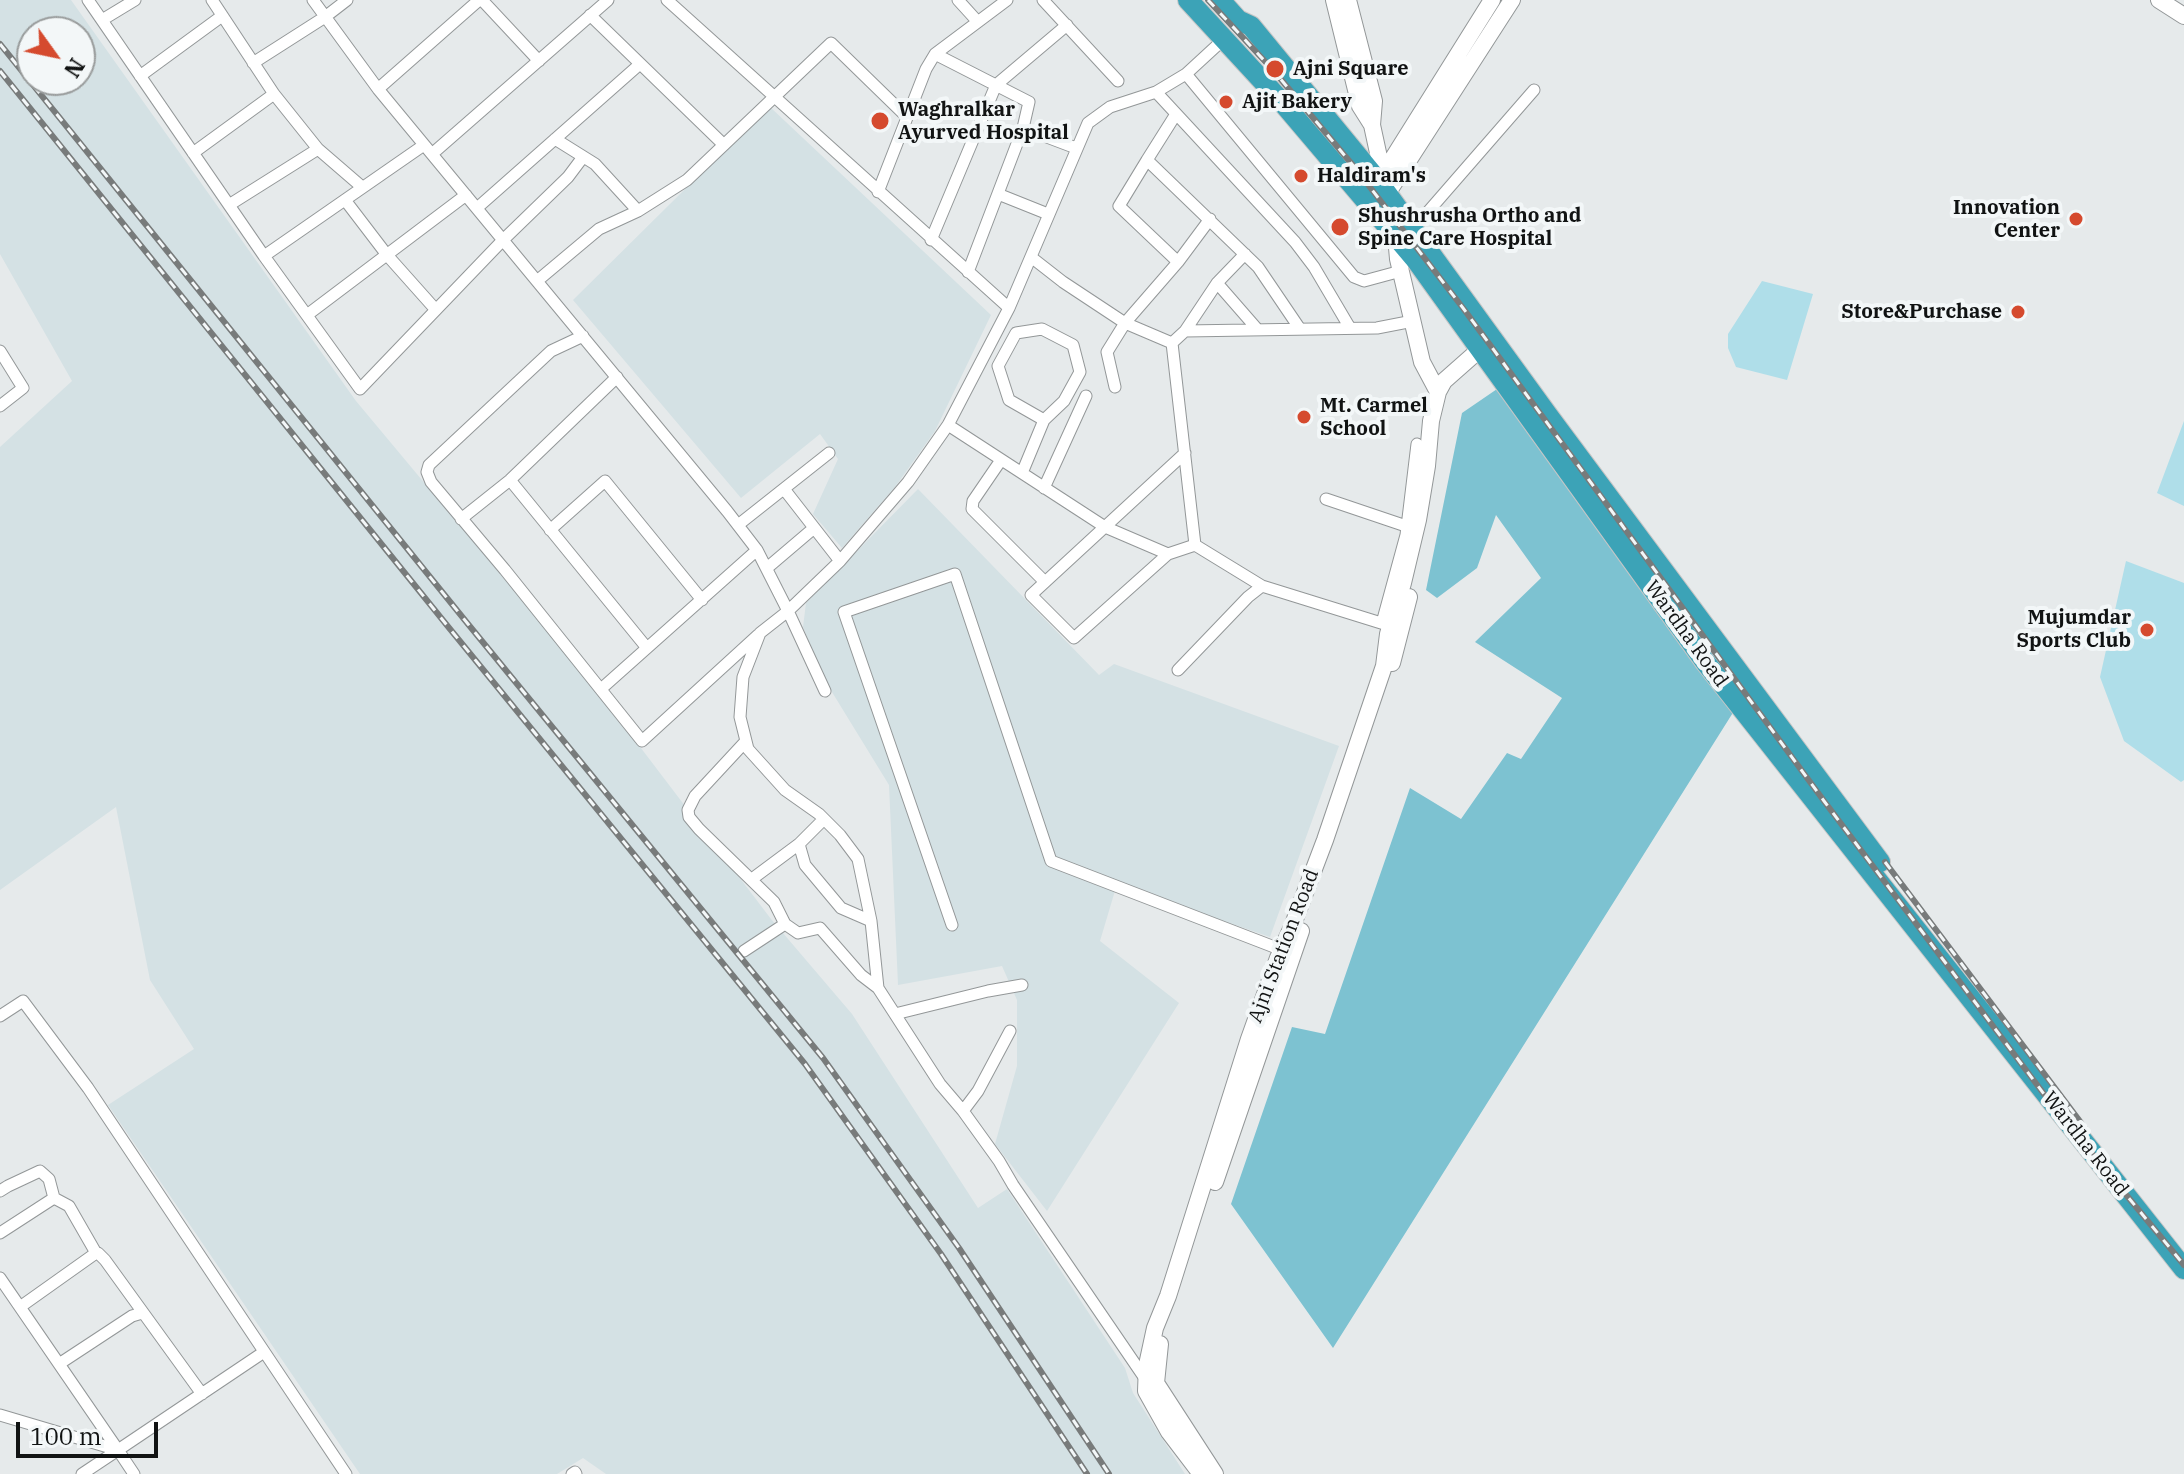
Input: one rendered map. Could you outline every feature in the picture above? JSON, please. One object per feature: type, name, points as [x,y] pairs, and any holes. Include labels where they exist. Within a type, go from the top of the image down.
[{"type":"highway","name":"Wardha Road","points":[[1188,0],[1405,232],[1886,870],[2184,1254]]},
{"type":"highway","name":"Wardha Road","points":[[1226,4],[1238,20],[1251,26],[1380,184],[1405,232]]},
{"type":"highway","name":"Wardha Road","points":[[1489,347],[1706,663],[2184,1269]]},
{"type":"main road","points":[[1401,160],[1492,0]]},
{"type":"main road","points":[[1380,184],[1401,160],[1512,0]]},
{"type":"main road","points":[[2159,0],[2184,16]]},
{"type":"main road","points":[[2175,0],[2184,6]]},
{"type":"main road","points":[[1348,1],[1374,101],[1372,125],[1380,162],[1380,184]]},
{"type":"main road","points":[[1405,232],[1401,271],[1422,362],[1437,402],[1489,347]]},
{"type":"main road","name":"Ajni Station Road","points":[[1151,1379],[1147,1365],[1155,1328],[1213,1172],[1304,895],[1384,666],[1391,626],[1423,531],[1437,402]]},
{"type":"main road","points":[[1201,1474],[1169,1432],[1146,1391],[1151,1379],[1215,1474]]},
{"type":"street","points":[[88,0],[264,256],[360,389],[568,177],[583,157]]},
{"type":"street","points":[[102,20],[135,0]]},
{"type":"street","points":[[212,0],[274,94],[318,149],[362,187]]},
{"type":"street","points":[[313,0],[378,89],[757,550],[825,691]]},
{"type":"street","points":[[253,63],[347,0]]},
{"type":"street","points":[[378,89],[480,0],[539,61]]},
{"type":"street","points":[[264,256],[362,187],[428,149],[539,61],[608,0]]},
{"type":"street","points":[[667,0],[1009,308]]},
{"type":"street","points":[[958,0],[978,22]]},
{"type":"street","points":[[878,192],[926,69],[935,54],[1007,0]]},
{"type":"street","points":[[1043,0],[1118,81]]},
{"type":"street","points":[[590,15],[724,145]]},
{"type":"street","points":[[140,76],[222,16]]},
{"type":"street","points":[[931,240],[996,85],[1067,25]]},
{"type":"street","points":[[583,336],[551,351],[429,465],[427,472],[431,482],[642,741],[840,561],[908,482],[948,425],[994,338],[1088,123],[1110,107],[1156,92],[1186,74],[1224,39]]},
{"type":"street","points":[[537,281],[599,229],[638,211],[687,180],[831,43],[907,117]]},
{"type":"street","points":[[935,54],[1029,102],[1023,128],[968,272]]},
{"type":"street","points":[[477,208],[640,64]]},
{"type":"street","points":[[1186,74],[1354,277],[1364,281],[1401,271]]},
{"type":"street","points":[[1405,232],[1534,90]]},
{"type":"street","points":[[1156,92],[1295,242],[1319,275],[1350,328]]},
{"type":"street","points":[[193,153],[274,94]]},
{"type":"street","points":[[1176,114],[1119,206],[1178,262]]},
{"type":"street","points":[[1023,128],[1076,148]]},
{"type":"street","points":[[555,139],[595,164],[638,211]]},
{"type":"street","points":[[229,205],[318,149]]},
{"type":"street","points":[[1147,160],[1258,267],[1300,329]]},
{"type":"street","points":[[998,194],[1048,214]]},
{"type":"street","points":[[307,315],[466,195]]},
{"type":"street","points":[[345,200],[387,255],[436,310]]},
{"type":"street","points":[[1115,387],[1107,352],[1125,323],[1178,262],[1210,219]]},
{"type":"street","points":[[1172,343],[1185,331],[1217,283],[1245,254]]},
{"type":"street","points":[[1031,257],[1125,323],[1172,343]]},
{"type":"street","points":[[1217,283],[1258,330]]},
{"type":"street","points":[[1185,331],[1377,328],[1413,321]]},
{"type":"street","points":[[1022,473],[1044,420],[1064,401],[1080,372],[1073,345],[1042,329],[1016,333],[998,366],[1009,400],[1044,420]]},
{"type":"street","points":[[994,338],[1009,345]]},
{"type":"street","points":[[1172,343],[1195,545]]},
{"type":"street","points":[[0,351],[23,388],[0,406]]},
{"type":"street","points":[[461,519],[510,480],[617,377]]},
{"type":"street","points":[[1044,488],[1086,396]]},
{"type":"street","points":[[948,425],[1105,527],[1168,554]]},
{"type":"street","points":[[1185,453],[1031,595],[1074,638],[1168,554],[1195,545],[1262,586],[1391,626],[1417,444]]},
{"type":"street","points":[[738,525],[829,453]]},
{"type":"street","points":[[1001,460],[973,501],[972,509],[1045,582]]},
{"type":"street","points":[[510,480],[647,648]]},
{"type":"street","points":[[550,530],[605,481],[702,600]]},
{"type":"street","points":[[784,489],[840,561]]},
{"type":"street","points":[[1326,499],[1406,526]]},
{"type":"street","points":[[767,568],[814,528]]},
{"type":"street","points":[[601,689],[757,550]]},
{"type":"street","points":[[952,925],[844,612],[955,574],[1051,861],[1287,946]]},
{"type":"street","points":[[1178,670],[1262,586]]},
{"type":"street","points":[[760,633],[743,677],[740,717],[748,749],[785,790],[824,819],[858,859],[871,921],[878,988]]},
{"type":"street","points":[[746,741],[695,796],[688,810],[689,817],[774,902],[785,924],[798,933],[820,928],[861,975],[878,988],[940,1084],[963,1111],[1151,1379]]},
{"type":"street","points":[[752,879],[799,844],[824,819]]},
{"type":"street","points":[[799,844],[805,865],[841,908],[871,921]]},
{"type":"street","points":[[744,951],[785,924]]},
{"type":"street","points":[[895,1014],[1022,985]]},
{"type":"street","points":[[0,1016],[23,1001],[88,1088],[346,1474]]},
{"type":"street","points":[[963,1111],[978,1091],[1010,1031]]},
{"type":"street","points":[[0,1191],[40,1171],[49,1179],[54,1198],[69,1206],[96,1253],[105,1260],[202,1394]]},
{"type":"street","points":[[0,1233],[54,1198]]},
{"type":"street","points":[[20,1307],[96,1253]]},
{"type":"street","points":[[0,1278],[134,1474]]},
{"type":"street","points":[[59,1364],[132,1316],[142,1313]]},
{"type":"street","points":[[82,1474],[264,1352]]},
{"type":"street","points":[[0,1415],[118,1450]]},
{"type":"shaded area","points":[[0,0],[71,0],[82,16],[16,16],[16,96],[96,96],[96,35],[356,401],[593,685],[771,919],[852,1014],[978,1208],[1007,1189],[1125,1368],[1133,1393],[1185,1474],[606,1474],[583,1458],[557,1474],[360,1474],[108,1105],[194,1049],[150,980],[116,807],[0,890],[0,447],[72,381],[0,254]]},
{"type":"shaded area","points":[[769,106],[991,315],[935,431],[895,487],[842,548],[813,514],[838,459],[820,434],[741,498],[573,300]]},
{"type":"shaded area","points":[[1762,281],[1813,294],[1787,380],[1736,367],[1728,348],[1728,334]]},
{"type":"shaded area","points":[[1500,387],[1734,711],[1333,1348],[1231,1204],[1292,1027],[1325,1034],[1410,788],[1461,819],[1507,753],[1521,759],[1562,698],[1475,642],[1541,578],[1496,515],[1477,568],[1437,598],[1426,590],[1462,413]]},
{"type":"shaded area","points":[[2184,421],[2184,506],[2157,493]]},
{"type":"shaded area","points":[[918,489],[1099,675],[1114,664],[1339,746],[1270,937],[1117,884],[1100,941],[1179,1003],[1047,1211],[995,1144],[1017,1066],[1017,1000],[1002,966],[898,985],[889,785],[824,679],[803,627],[806,603]]},
{"type":"shaded area","name":"Mujumdar Sports Club","points":[[2126,561],[2184,583],[2184,780],[2181,782],[2124,741],[2100,677]]},
{"type":"railway","points":[[1208,0],[1273,70],[1356,169],[1463,308],[1824,801],[2053,1106],[2184,1265]]},
{"type":"railway","points":[[0,44],[823,1058],[959,1248],[1109,1474]]},
{"type":"railway","points":[[0,71],[805,1064],[941,1254],[1087,1474]]},
{"type":"railway","points":[[1885,862],[2085,1128]]},
{"type":"place","name":"Ajni Square","points":[[1275,69]]},
{"type":"place","name":"Ajit Bakery","points":[[1226,102]]},
{"type":"place","name":"Waghralkar Ayurved Hospital","points":[[880,121]]},
{"type":"place","name":"Haldiram's","points":[[1301,176]]},
{"type":"place","name":"Innovation Center","points":[[2076,219]]},
{"type":"place","name":"Shushrusha Ortho and Spine Care Hospital","points":[[1340,227]]},
{"type":"place","name":"Store&Purchase","points":[[2018,312]]},
{"type":"place","name":"Mt. Carmel School","points":[[1304,417]]},
{"type":"place","name":"Mujumdar Sports Club","points":[[2147,630]]}]
